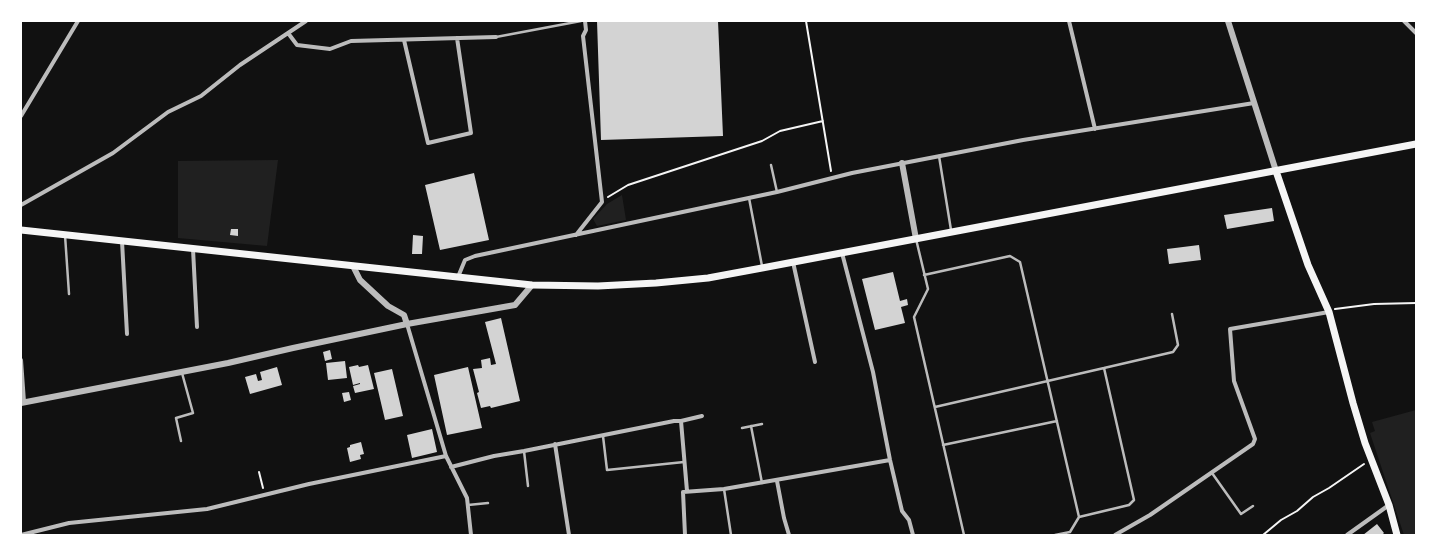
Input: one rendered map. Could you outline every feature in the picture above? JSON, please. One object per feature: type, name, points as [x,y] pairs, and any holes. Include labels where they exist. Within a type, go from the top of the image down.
[{"type":"main road","points":[[21,230],[532,285],[598,286],[656,283],[708,278],[1416,144]]},
{"type":"main road","points":[[1276,171],[1308,266],[1329,312],[1365,443],[1389,506],[1397,535]]},
{"type":"street","points":[[21,116],[78,21]]},
{"type":"street","points":[[21,205],[113,153],[168,112],[201,96],[240,65],[306,21]]},
{"type":"street","points":[[576,235],[602,202],[583,36],[586,30],[585,21]]},
{"type":"street","points":[[1069,21],[1095,129]]},
{"type":"street","points":[[1228,21],[1276,171]]},
{"type":"street","points":[[1404,21],[1416,34]]},
{"type":"street","points":[[288,33],[297,45],[330,49],[351,41],[496,37]]},
{"type":"street","points":[[404,40],[428,143],[471,133],[457,38]]},
{"type":"street","points":[[458,277],[465,260],[475,256],[777,192],[832,178],[902,163],[1023,140],[1254,103]]},
{"type":"street","points":[[902,163],[916,239]]},
{"type":"street","points":[[122,241],[127,334]]},
{"type":"street","points":[[193,249],[197,326]]},
{"type":"street","points":[[842,253],[873,372],[890,460],[902,511],[909,520],[913,535]]},
{"type":"street","points":[[793,262],[815,362]]},
{"type":"street","points":[[353,266],[360,280],[388,306],[404,315],[446,456],[467,498],[471,535]]},
{"type":"street","points":[[21,360],[23,402],[182,372],[407,324],[516,305],[532,285]]},
{"type":"street","points":[[1115,535],[1150,516],[1253,444],[1255,438],[1234,382],[1230,329],[1329,312]]},
{"type":"street","points":[[451,467],[494,456],[524,452],[555,444],[702,416]]},
{"type":"street","points":[[681,421],[687,492]]},
{"type":"street","points":[[555,444],[569,535]]},
{"type":"street","points":[[21,535],[69,523],[207,509],[309,484],[446,456]]},
{"type":"street","points":[[685,535],[683,492],[724,489],[777,481],[890,460]]},
{"type":"street","points":[[777,481],[789,535]]},
{"type":"street","points":[[1347,535],[1389,506]]},
{"type":"lane","points":[[496,37],[503,34],[581,21]]},
{"type":"lane","points":[[938,156],[951,233]]},
{"type":"lane","points":[[771,165],[777,192]]},
{"type":"lane","points":[[748,198],[762,268]]},
{"type":"lane","points":[[65,235],[69,294]]},
{"type":"lane","points":[[916,239],[928,289],[914,317],[964,535]]},
{"type":"lane","points":[[924,275],[1010,256],[1020,262],[1079,517],[1070,532],[1055,535]]},
{"type":"lane","points":[[935,407],[1173,352],[1178,344],[1172,314]]},
{"type":"lane","points":[[1079,517],[1129,505],[1134,500],[1104,368]]},
{"type":"lane","points":[[181,441],[176,418],[193,413],[182,372]]},
{"type":"lane","points":[[943,445],[1057,421]]},
{"type":"lane","points":[[742,428],[762,424]]},
{"type":"lane","points":[[751,426],[762,483]]},
{"type":"lane","points":[[603,436],[608,470],[684,462]]},
{"type":"lane","points":[[524,452],[528,486]]},
{"type":"lane","points":[[1212,473],[1241,514],[1253,506]]},
{"type":"lane","points":[[724,489],[732,535]]},
{"type":"lane","points":[[468,505],[488,503]]},
{"type":"path","points":[[806,21],[832,178]]},
{"type":"path","points":[[602,202],[628,185],[762,141],[780,131],[823,121]]},
{"type":"path","points":[[1329,312],[1335,309],[1374,304],[1416,303]]},
{"type":"path","points":[[1264,535],[1281,520],[1297,511],[1313,497],[1372,459]]},
{"type":"path","points":[[259,472],[265,495]]},
{"type":"shaded area","points":[[278,160],[267,246],[178,238],[178,161]]},
{"type":"shaded area","points":[[622,195],[626,220],[597,226],[593,219],[607,204]]},
{"type":"shaded area","points":[[1416,410],[1416,535],[1404,535],[1370,433],[1375,431],[1372,422]]},
{"type":"building","points":[[597,21],[718,21],[723,136],[601,140]]},
{"type":"building","points":[[474,173],[489,240],[440,250],[425,185]]},
{"type":"building","points":[[1272,208],[1274,221],[1227,229],[1224,215]]},
{"type":"building","points":[[231,229],[238,229],[238,236],[230,235]]},
{"type":"building","points":[[413,235],[423,236],[422,254],[412,254]]},
{"type":"building","points":[[1199,245],[1201,260],[1169,264],[1167,249]]},
{"type":"building","points":[[893,272],[900,301],[907,299],[908,305],[901,307],[905,323],[875,330],[862,279]]},
{"type":"building","points":[[501,318],[520,401],[491,408],[490,406],[481,408],[477,393],[479,392],[473,369],[482,368],[481,360],[490,358],[491,365],[496,364],[485,322]]},
{"type":"building","points":[[330,350],[332,359],[325,361],[323,352]]},
{"type":"building","points":[[345,361],[347,378],[328,380],[326,363]]},
{"type":"building","points":[[358,365],[359,367],[368,365],[374,389],[355,393],[353,386],[360,383],[353,385],[349,367]]},
{"type":"building","points":[[277,367],[282,385],[250,394],[245,377],[256,374],[258,381],[262,380],[260,372]]},
{"type":"building","points":[[468,367],[482,428],[447,435],[434,375]]},
{"type":"building","points":[[392,369],[403,416],[385,420],[374,373]]},
{"type":"building","points":[[349,392],[351,400],[344,402],[342,393]]},
{"type":"building","points":[[432,429],[437,452],[412,458],[407,435]]},
{"type":"building","points":[[361,442],[364,454],[360,455],[361,459],[350,462],[347,448],[350,447],[350,445]]},
{"type":"building","points":[[1377,524],[1384,533],[1382,535],[1363,535]]}]
